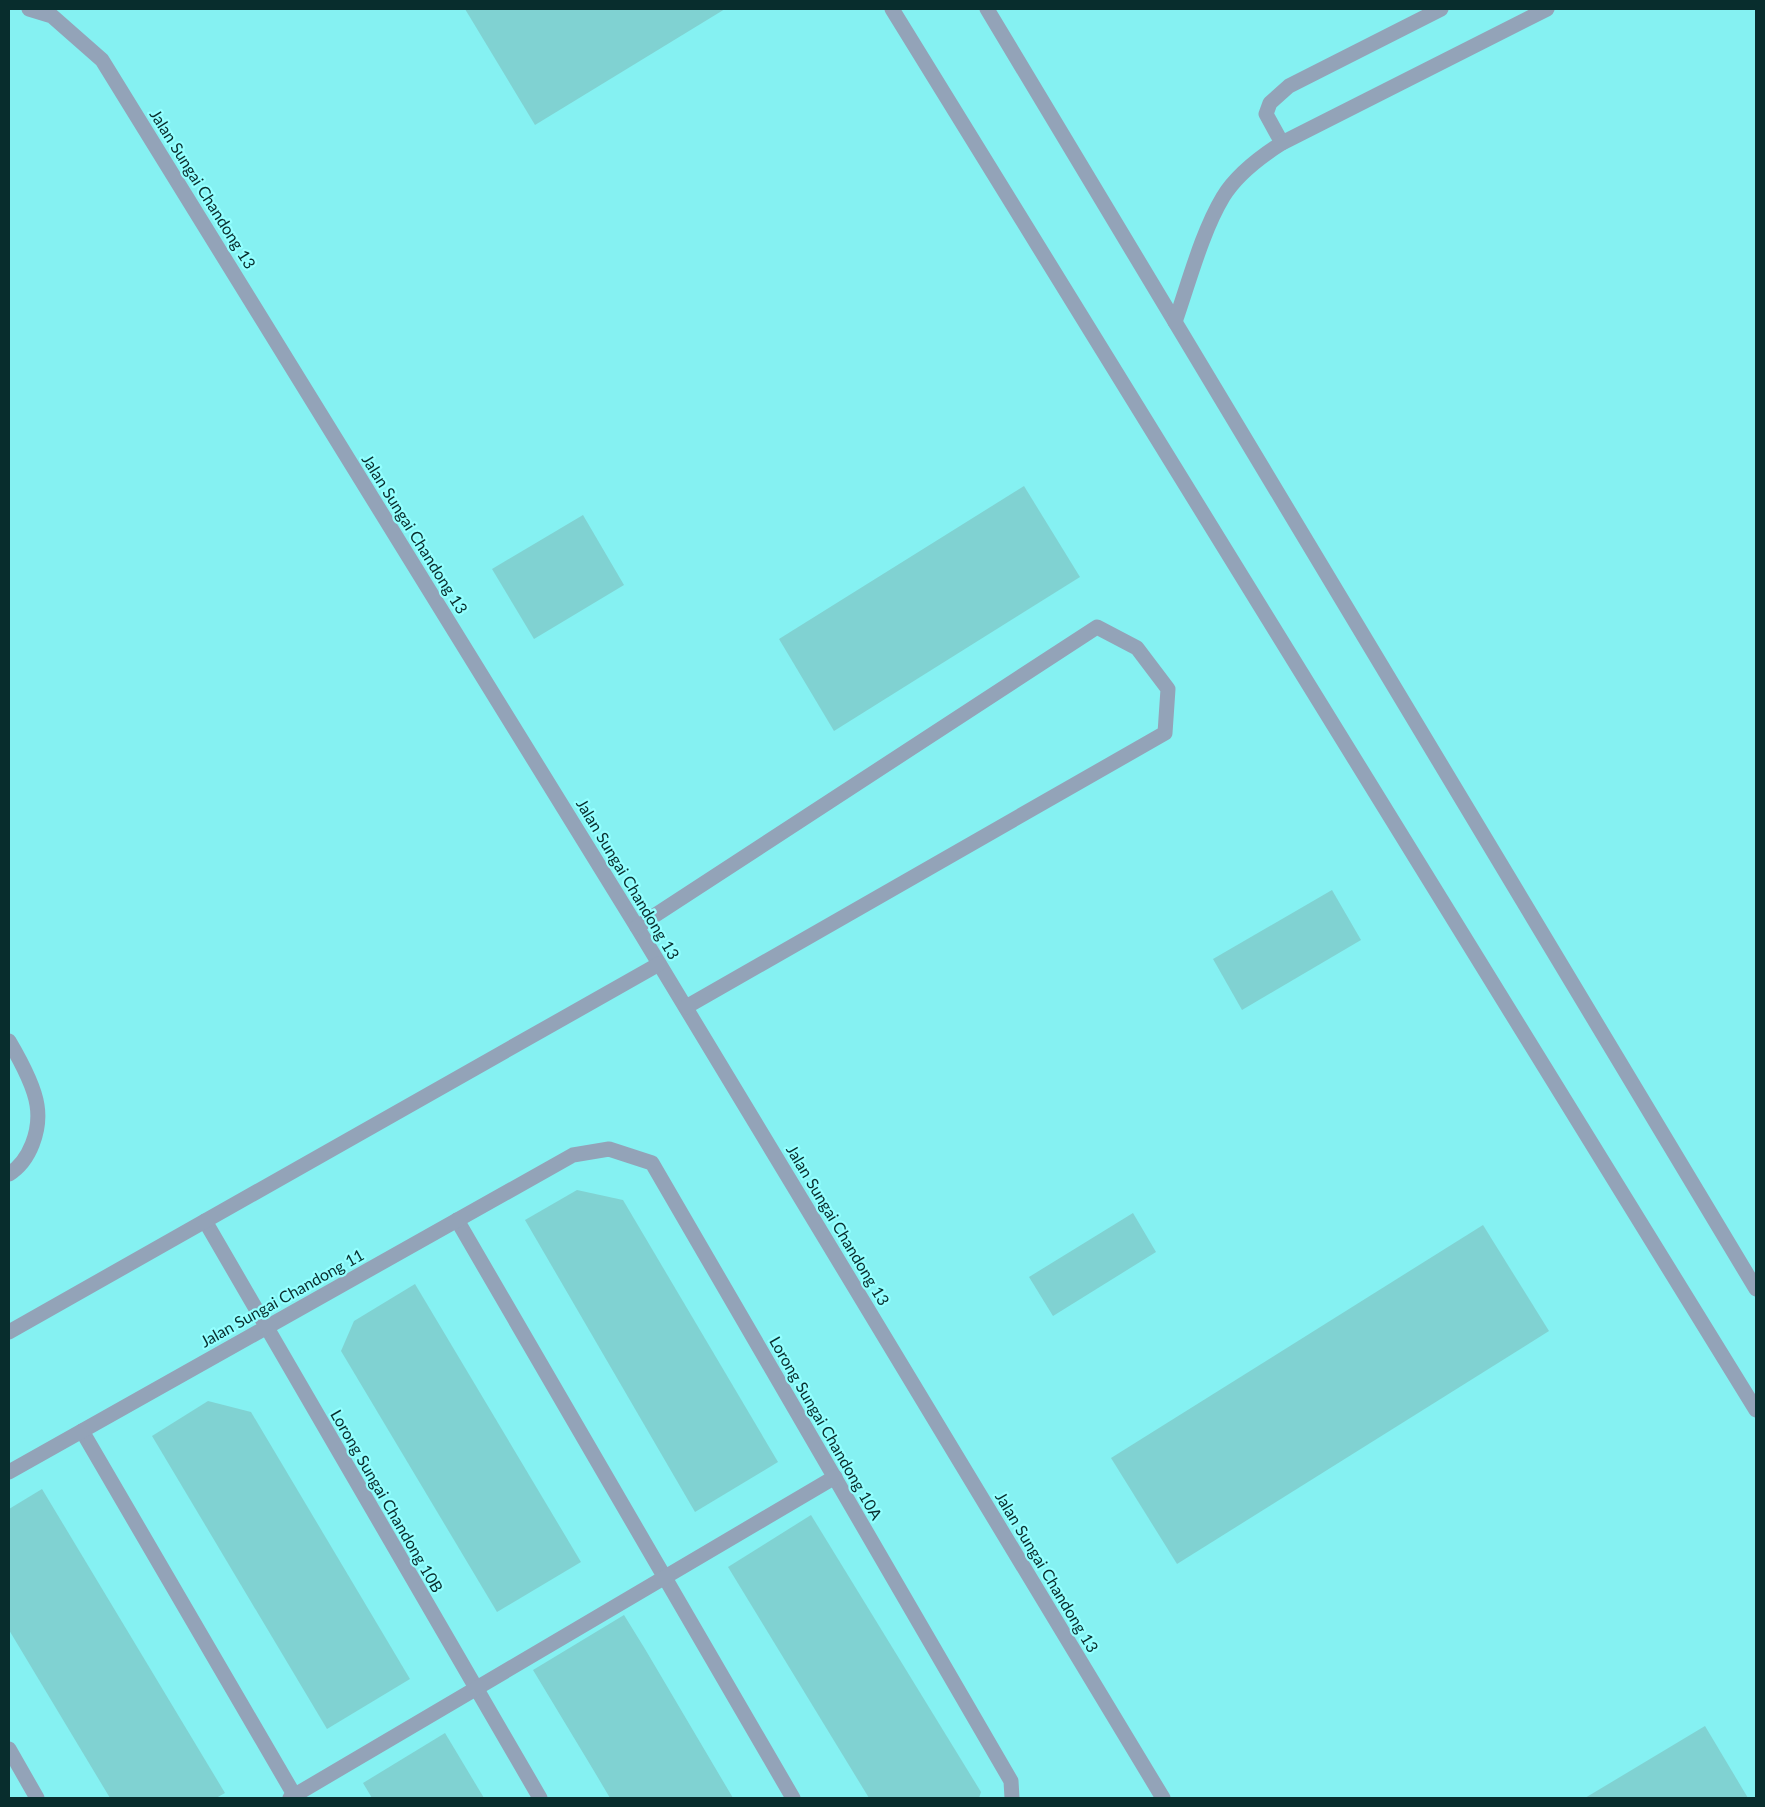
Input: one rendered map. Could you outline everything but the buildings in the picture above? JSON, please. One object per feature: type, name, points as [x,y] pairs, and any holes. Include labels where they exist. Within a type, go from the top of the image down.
[{"type":"street","name":"Jalan Sungai Chandong 13","points":[[29,9],[52,16],[102,60],[660,964],[1163,1798]]},
{"type":"street","points":[[892,9],[1756,1410]]},
{"type":"street","points":[[987,9],[1756,1289]]},
{"type":"street","points":[[1282,143],[1266,114],[1270,103],[1289,86],[1441,9]]},
{"type":"street","points":[[1175,322],[1200,249],[1224,196],[1254,162],[1282,143],[1547,9]]},
{"type":"street","points":[[637,927],[1096,628],[1137,648],[1168,689],[1165,732],[686,1007]]},
{"type":"street","points":[[9,1332],[660,964]]},
{"type":"street","points":[[9,1041],[21,1061],[38,1106],[35,1142],[18,1169],[9,1174]]},
{"type":"street","name":"Lorong Sungai Chandong 10A","points":[[573,1155],[608,1149],[652,1163],[1010,1781],[1012,1798]]},
{"type":"street","name":"Jalan Sungai Chandong 11","points":[[9,1472],[573,1155]]},
{"type":"street","points":[[457,1220],[793,1798]]},
{"type":"street","name":"Lorong Sungai Chandong 10B","points":[[205,1221],[540,1798]]},
{"type":"street","points":[[82,1430],[293,1797],[835,1477]]},
{"type":"street","points":[[9,1749],[37,1798]]}]
